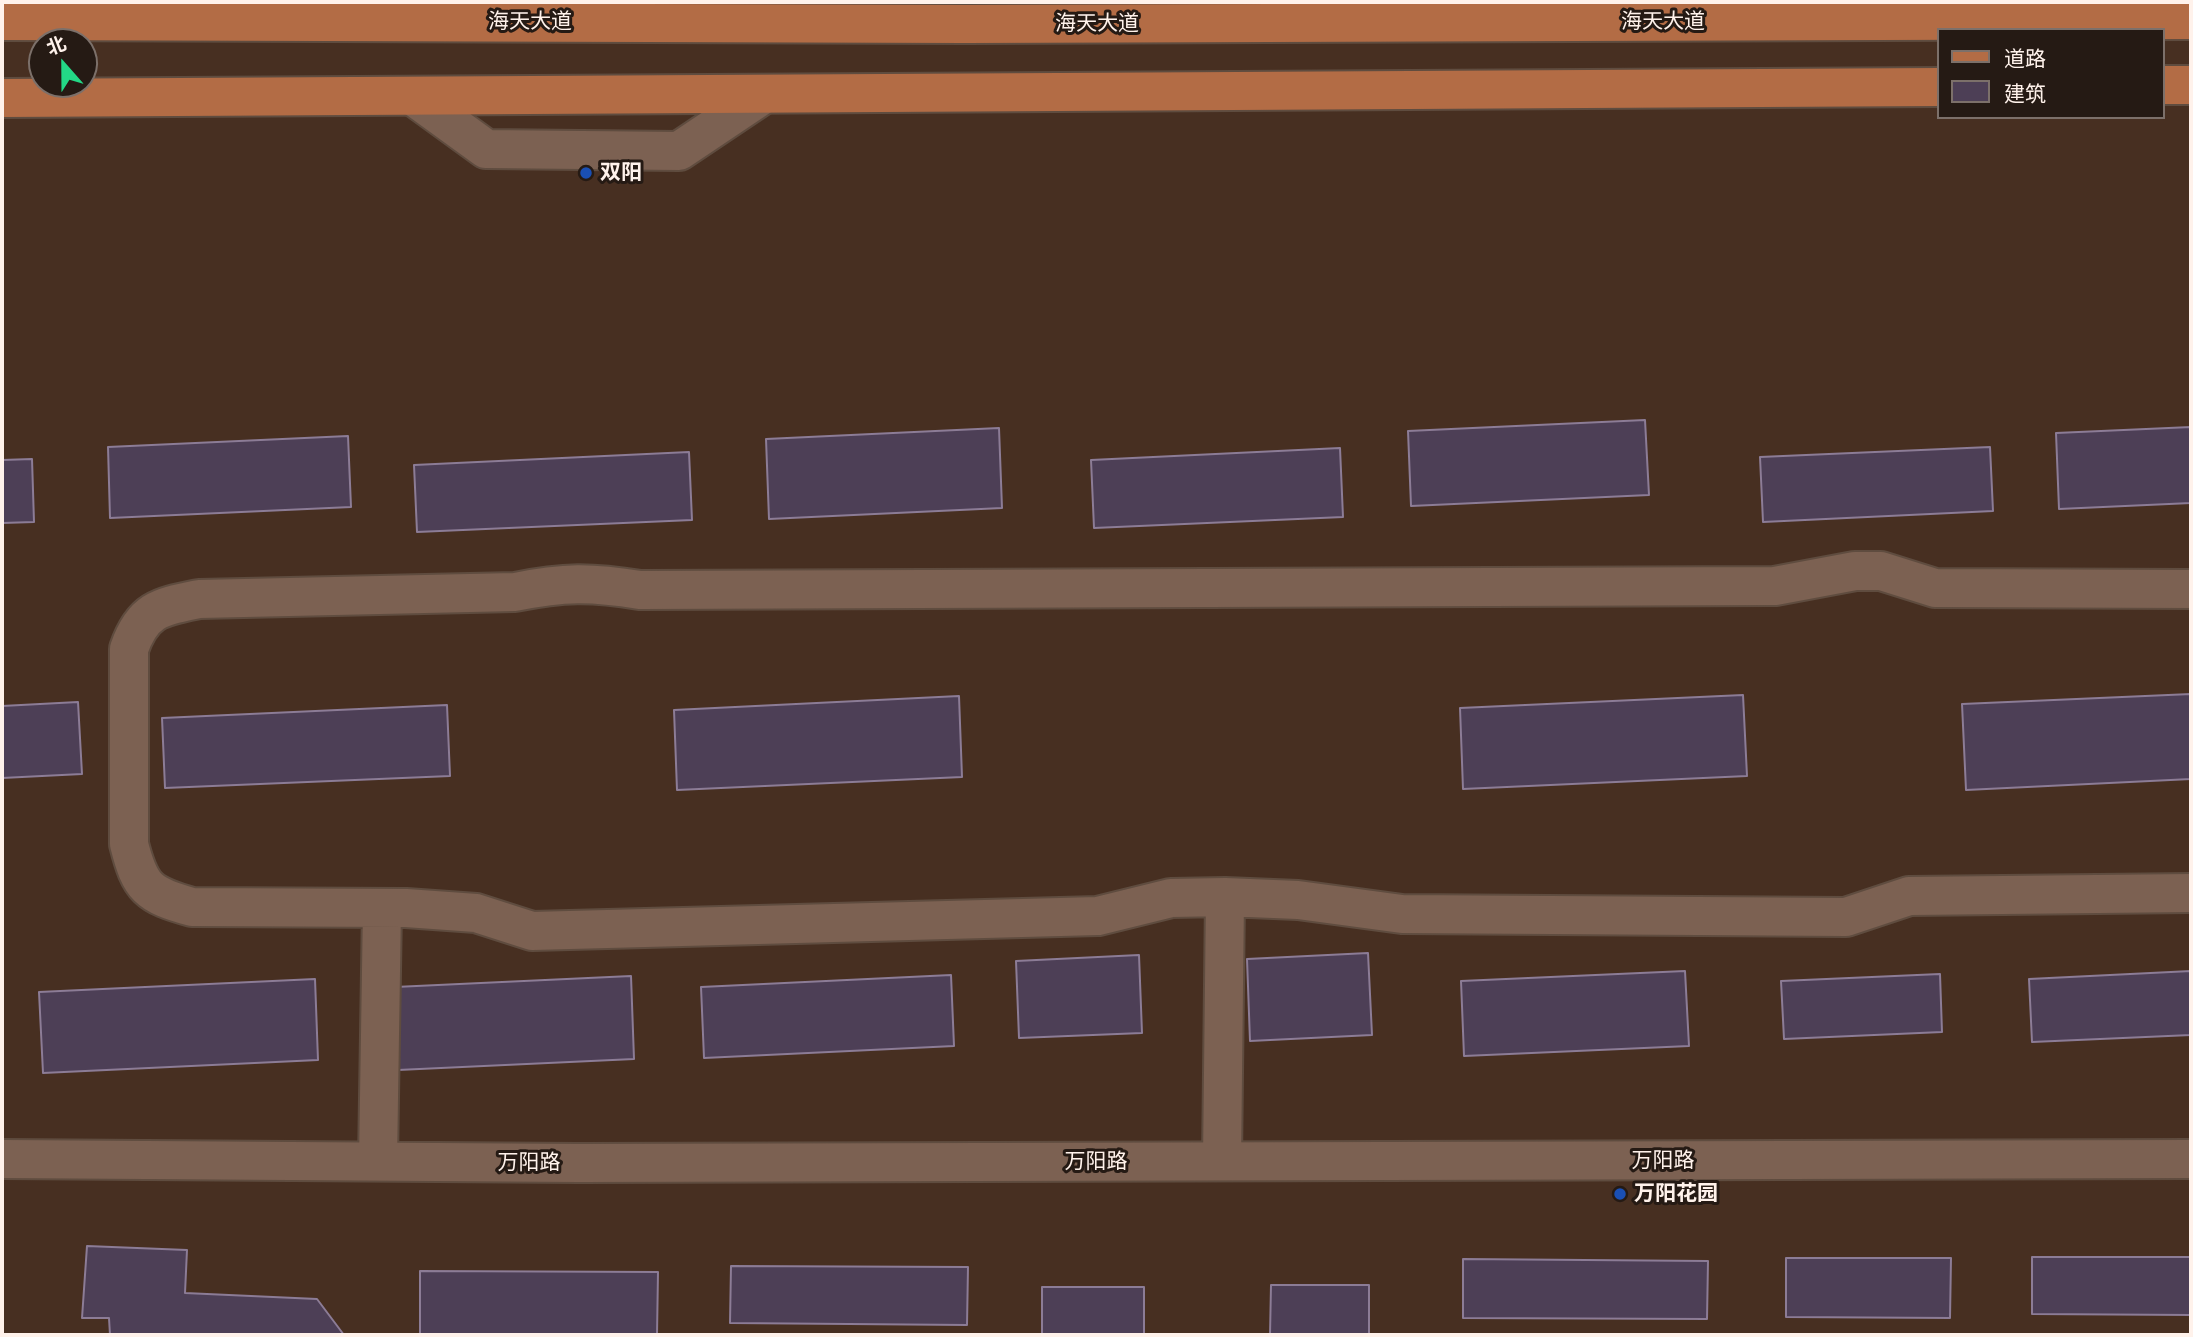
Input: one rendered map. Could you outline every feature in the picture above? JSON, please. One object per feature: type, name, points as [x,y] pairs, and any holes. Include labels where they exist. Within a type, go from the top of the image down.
[{"type":"main road","name":"海天大道","points":[[2,21],[866,24],[1237,13],[1523,12],[2191,20]]},
{"type":"main road","points":[[2165,85],[2191,85]]},
{"type":"main road","points":[[2,99],[1938,87]]},
{"type":"street","points":[[866,24],[907,2]]},
{"type":"street","points":[[413,96],[486,149],[679,151],[764,94]]},
{"type":"street","points":[[2191,589],[1935,588],[1881,571],[1856,571],[1775,586],[640,590],[596,583],[564,582],[515,592],[200,599],[165,606],[138,624],[129,649],[129,844],[137,875],[159,898],[192,906],[382,908],[476,913],[533,931],[1098,916],[1171,898],[1298,900],[1402,914],[1846,917],[1909,896],[2191,893]]},
{"type":"street","points":[[1222,1161],[1225,897]]},
{"type":"street","points":[[378,1161],[382,908]]},
{"type":"street","name":"万阳路","points":[[2,1158],[378,1161],[2191,1159]]},
{"type":"building","points":[[1645,420],[1649,495],[1411,506],[1408,431]]},
{"type":"building","points":[[2191,427],[2191,503],[2059,509],[2056,433]]},
{"type":"building","points":[[999,428],[1002,508],[769,519],[766,439]]},
{"type":"building","points":[[348,436],[351,507],[110,518],[108,447]]},
{"type":"building","points":[[1990,447],[1993,511],[1763,522],[1760,457]]},
{"type":"building","points":[[1340,448],[1343,517],[1094,528],[1091,460]]},
{"type":"building","points":[[689,452],[692,520],[417,532],[414,465]]},
{"type":"building","points":[[32,459],[34,522],[2,523],[2,460]]},
{"type":"building","points":[[2191,694],[2191,779],[1966,790],[1962,704]]},
{"type":"building","points":[[1743,695],[1747,776],[1463,789],[1460,708]]},
{"type":"building","points":[[959,696],[962,777],[677,790],[674,710]]},
{"type":"building","points":[[78,702],[82,774],[2,778],[2,706]]},
{"type":"building","points":[[447,705],[450,776],[165,788],[162,718]]},
{"type":"building","points":[[1368,953],[1372,1035],[1250,1041],[1247,959]]},
{"type":"building","points":[[1139,955],[1142,1033],[1019,1038],[1016,961]]},
{"type":"building","points":[[1685,971],[1689,1046],[1464,1056],[1461,981]]},
{"type":"building","points":[[2191,971],[2191,1035],[2032,1042],[2029,979]]},
{"type":"building","points":[[1940,974],[1942,1032],[1784,1039],[1781,981]]},
{"type":"building","points":[[951,975],[954,1046],[704,1058],[701,987]]},
{"type":"building","points":[[631,976],[634,1059],[398,1070],[395,987]]},
{"type":"building","points":[[315,979],[318,1060],[43,1073],[39,992]]},
{"type":"building","points":[[87,1246],[187,1250],[185,1293],[317,1299],[344,1335],[110,1335],[109,1318],[82,1318]]},
{"type":"building","points":[[2032,1257],[2191,1257],[2191,1315],[2032,1314]]},
{"type":"building","points":[[1786,1258],[1951,1258],[1950,1318],[1786,1317]]},
{"type":"building","points":[[1463,1259],[1708,1261],[1707,1319],[1463,1318]]},
{"type":"building","points":[[731,1266],[968,1267],[967,1325],[730,1323]]},
{"type":"building","points":[[420,1271],[658,1272],[657,1335],[420,1335]]},
{"type":"building","points":[[1271,1285],[1369,1285],[1369,1335],[1270,1335]]},
{"type":"building","points":[[1042,1287],[1144,1287],[1144,1335],[1042,1335]]},
{"type":"place","name":"双阳","points":[[586,173]]},
{"type":"place","name":"万阳花园","points":[[1620,1194]]}]
